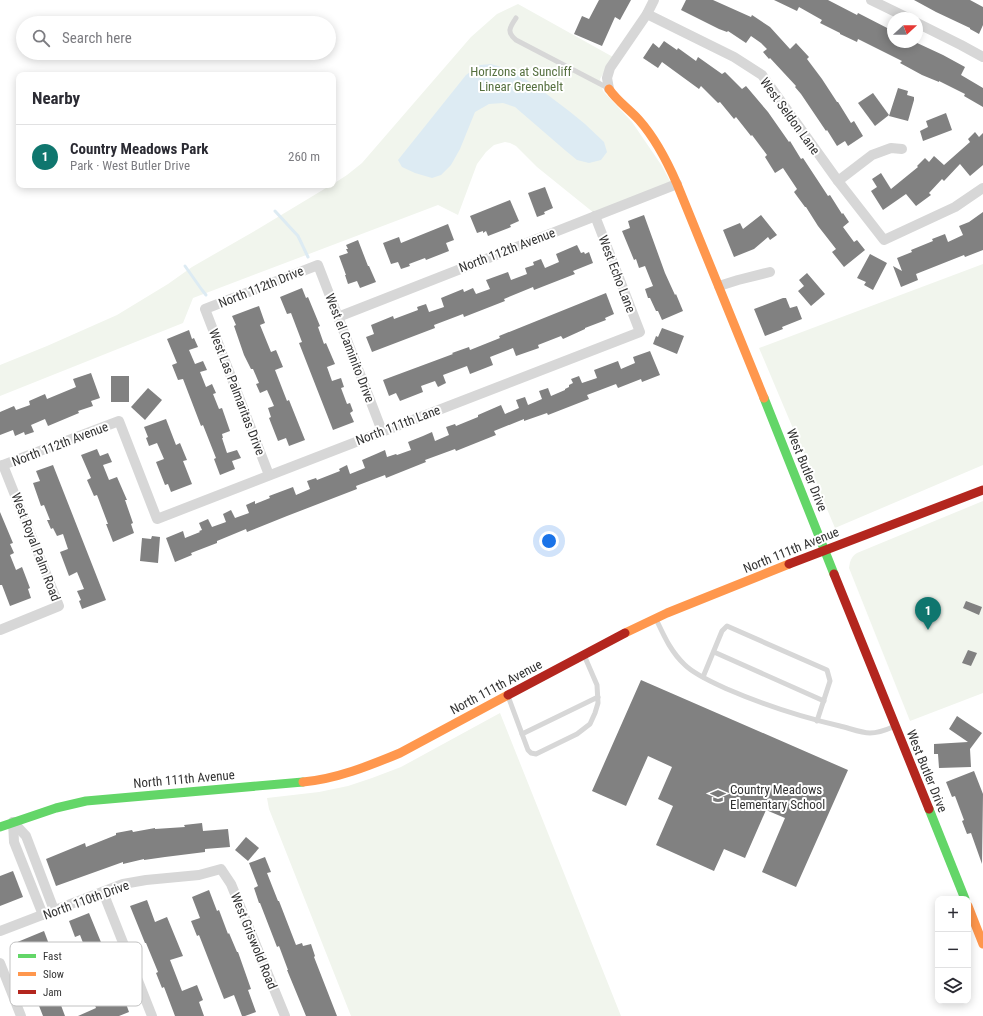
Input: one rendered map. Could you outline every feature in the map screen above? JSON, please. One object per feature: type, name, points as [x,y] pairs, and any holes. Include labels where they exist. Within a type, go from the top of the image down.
[{"type":"street","points":[[609,89],[607,78],[610,68],[647,14],[654,0]]},
{"type":"street","points":[[871,0],[896,12]]},
{"type":"street","name":"West Seldon Lane","points":[[647,14],[734,56],[762,75],[838,181],[884,240],[955,207],[983,188]]},
{"type":"street","points":[[923,26],[983,58]]},
{"type":"street","name":"West Butler Drive","points":[[609,89],[612,95],[639,120],[651,135],[666,160],[677,184],[825,550],[894,726],[964,896]]},
{"type":"street","points":[[838,181],[872,155],[891,148],[902,148]]},
{"type":"street","name":"North 112th Avenue","points":[[338,317],[677,184]]},
{"type":"street","name":"West Echo Lane","points":[[595,216],[640,332]]},
{"type":"street","name":"West el Caminito Drive","points":[[318,265],[382,431]]},
{"type":"street","name":"North 112th Drive","points":[[205,309],[318,265]]},
{"type":"street","points":[[719,286],[770,272]]},
{"type":"street","name":"West Las Palmaritas Drive","points":[[205,309],[269,475]]},
{"type":"street","name":"North 111th Lane","points":[[156,520],[640,332]]},
{"type":"street","name":"North 112th Avenue","points":[[2,466],[119,421],[156,520]]},
{"type":"street","name":"West Royal Palm Road","points":[[0,630],[59,606],[2,466]]},
{"type":"street","name":"North 111th Avenue","points":[[0,827],[56,808],[86,801],[310,781],[370,765],[400,753],[584,654],[656,618],[825,550],[983,490]]},
{"type":"street","points":[[13,822],[26,836],[54,910]]},
{"type":"street","points":[[13,822],[14,842],[43,915]]},
{"type":"street","name":"North 110th Drive","points":[[0,931],[122,884],[199,875],[220,869]]},
{"type":"street","name":"West Griswold Road","points":[[220,869],[231,884],[284,1016]]},
{"type":"street","points":[[103,892],[123,942]]},
{"type":"street","points":[[971,910],[979,922],[983,944]]},
{"type":"street","points":[[0,963],[10,988]]},
{"type":"street","points":[[142,991],[152,1016]]},
{"type":"street","points":[[17,1006],[21,1016]]},
{"type":"lane","points":[[516,18],[510,27],[510,31],[516,40],[609,89]]},
{"type":"lane","points":[[656,618],[676,656],[686,666],[709,681],[754,700],[817,721],[870,733],[883,731],[894,726]]},
{"type":"lane","points":[[703,677],[722,631],[727,626],[827,670],[830,681],[817,721]]},
{"type":"lane","points":[[714,652],[824,701]]},
{"type":"lane","points":[[508,695],[528,750],[531,753],[536,754],[577,734],[590,724],[598,703],[597,684],[584,654]]},
{"type":"lane","points":[[522,734],[598,697]]},
{"type":"green space","name":"Horizons at Suncliff Linear Greenbelt","points":[[518,4],[613,57],[600,79],[603,91],[632,122],[662,166],[671,183],[594,213],[537,167],[516,146],[505,142],[494,145],[486,152],[477,164],[458,215],[438,205],[193,298],[183,323],[0,396],[0,365],[117,315],[168,284],[192,267],[326,188],[336,188],[336,182],[362,163],[471,37],[497,14]]},
{"type":"green space","points":[[983,264],[983,465],[835,528],[759,348]]},
{"type":"green space","points":[[983,501],[983,693],[910,721],[849,568],[850,561],[857,553]]},
{"type":"green space","points":[[500,713],[621,1016],[351,1016],[269,809],[267,798],[319,792],[348,786],[372,778],[401,767]]},
{"type":"shaded area","points":[[491,64],[511,70],[536,86],[585,124],[604,142],[607,152],[601,160],[589,163],[577,160],[515,107],[503,103],[489,104],[475,112],[460,149],[451,165],[441,175],[432,178],[402,167],[398,160],[466,75],[480,65]]},
{"type":"building","points":[[599,0],[631,0],[620,20],[615,17],[602,46],[574,34],[582,16],[589,19]]},
{"type":"building","points":[[686,0],[713,0],[751,17],[752,15],[770,27],[790,49],[796,43],[809,57],[807,59],[851,123],[854,121],[863,136],[848,146],[845,141],[837,146],[795,87],[796,86],[763,52],[767,49],[761,43],[751,36],[746,43],[728,31],[719,29],[681,10]]},
{"type":"building","points":[[774,0],[828,0],[887,28],[887,48],[923,48],[923,46],[943,55],[965,67],[961,75],[983,88],[983,107],[964,96],[965,94],[939,81],[922,75],[900,63],[902,61],[858,39],[857,42],[840,34],[820,23],[822,20],[799,7],[797,11]]},
{"type":"building","points":[[914,0],[970,0],[983,7],[983,25],[979,34]]},
{"type":"building","points":[[664,41],[677,50],[678,48],[696,61],[698,57],[722,74],[725,72],[742,89],[746,86],[768,112],[789,142],[790,141],[801,159],[803,158],[828,196],[830,195],[842,214],[843,213],[849,222],[843,227],[854,242],[857,240],[865,250],[844,267],[832,252],[836,249],[794,192],[797,189],[783,168],[775,173],[765,157],[767,155],[736,117],[734,119],[720,102],[718,103],[701,86],[699,89],[662,62],[658,68],[643,58],[653,43],[659,48]]},
{"type":"building","points":[[898,88],[908,91],[907,95],[914,97],[908,121],[889,116]]},
{"type":"building","points":[[873,93],[889,115],[875,126],[858,103]]},
{"type":"building","points":[[946,113],[952,130],[923,141],[920,131],[928,127],[926,121]]},
{"type":"building","points":[[975,132],[979,137],[983,133],[983,165],[970,176],[960,164],[944,181],[942,179],[929,193],[931,195],[916,206],[906,194],[883,210],[871,191],[877,187],[872,179],[881,173],[891,189],[918,167],[917,166],[925,158],[929,162],[934,156],[944,165],[970,142],[968,139]]},
{"type":"building","points":[[545,187],[553,208],[544,212],[545,214],[537,217],[528,193]]},
{"type":"building","points":[[510,200],[519,221],[510,225],[511,227],[488,236],[486,231],[483,233],[483,231],[477,233],[470,216]]},
{"type":"building","points":[[983,212],[983,250],[965,257],[964,255],[916,274],[918,280],[901,287],[893,266],[902,271],[897,258],[912,252],[911,250],[933,241],[932,239],[945,234],[948,242],[963,235],[959,226],[969,222]]},
{"type":"building","points":[[644,215],[665,273],[683,311],[662,320],[650,298],[648,298],[645,289],[653,286],[645,266],[639,268],[636,259],[634,260],[622,231],[630,228],[628,221]]},
{"type":"building","points":[[761,215],[777,235],[770,240],[768,237],[754,249],[734,257],[723,230],[740,223],[743,229]]},
{"type":"building","points":[[448,224],[454,240],[446,243],[449,251],[426,260],[425,258],[409,264],[410,266],[401,269],[398,262],[391,264],[383,243],[399,237],[401,243]]},
{"type":"building","points":[[358,240],[376,282],[360,288],[357,281],[348,284],[339,256],[348,253],[346,245]]},
{"type":"building","points":[[577,245],[581,253],[584,252],[585,254],[589,252],[593,263],[573,271],[575,274],[534,290],[533,287],[504,299],[505,301],[464,317],[463,314],[434,325],[435,328],[372,352],[366,337],[374,334],[371,325],[393,316],[394,319],[418,310],[417,307],[426,304],[429,312],[444,307],[441,298],[463,289],[464,292],[473,288],[476,294],[490,289],[486,280],[508,272],[511,280],[527,274],[525,268],[534,265],[533,262],[541,259],[545,268],[559,262],[556,254]]},
{"type":"building","points":[[870,254],[887,263],[873,290],[864,285],[866,282],[857,278]]},
{"type":"building","points":[[807,273],[825,294],[811,306],[798,291],[804,286],[799,280]]},
{"type":"building","points":[[302,288],[306,298],[308,297],[320,326],[318,327],[324,344],[326,343],[335,364],[327,367],[332,381],[341,378],[344,387],[341,388],[347,404],[350,403],[353,411],[350,413],[354,422],[333,430],[299,343],[302,342],[291,313],[287,314],[280,297]]},
{"type":"building","points":[[606,293],[614,314],[605,318],[606,320],[563,339],[561,336],[538,345],[539,348],[516,356],[513,348],[490,357],[493,365],[470,374],[467,366],[443,375],[446,383],[438,387],[435,381],[421,386],[423,392],[400,401],[396,393],[389,396],[383,380],[469,347],[470,350],[500,338],[499,336]]},
{"type":"building","points":[[786,298],[790,308],[797,306],[802,319],[765,336],[754,309]]},
{"type":"building","points":[[259,306],[265,323],[260,325],[271,352],[276,350],[283,367],[275,370],[305,440],[289,446],[286,438],[278,441],[269,418],[271,417],[268,408],[274,406],[267,390],[260,393],[256,384],[259,383],[253,369],[251,369],[244,355],[234,326],[236,325],[232,316]]},
{"type":"building","points":[[662,328],[684,336],[677,354],[653,344],[656,336],[658,337]]},
{"type":"building","points":[[189,330],[192,339],[194,338],[198,347],[189,350],[195,364],[203,361],[207,370],[200,372],[206,387],[212,384],[216,393],[213,394],[219,409],[222,408],[230,431],[222,434],[227,453],[237,450],[241,458],[232,461],[235,469],[220,475],[214,459],[216,458],[203,425],[201,426],[183,379],[178,380],[172,365],[177,363],[167,339]]},
{"type":"building","points":[[650,351],[660,375],[642,382],[641,379],[618,388],[616,384],[587,395],[589,399],[548,415],[547,413],[524,421],[524,419],[494,431],[496,435],[456,451],[455,449],[425,460],[426,462],[386,478],[385,475],[356,486],[357,489],[247,532],[246,529],[217,541],[217,543],[191,553],[192,555],[175,562],[166,538],[183,531],[185,538],[200,532],[199,531],[202,530],[199,523],[208,519],[212,527],[226,522],[223,514],[231,510],[235,518],[249,513],[246,505],[255,501],[255,504],[270,498],[269,496],[293,487],[296,495],[310,489],[307,481],[316,478],[317,480],[340,471],[339,469],[347,465],[350,474],[365,468],[362,460],[385,450],[387,457],[411,450],[408,442],[432,432],[435,441],[449,435],[446,427],[455,424],[456,426],[501,405],[505,414],[519,408],[516,400],[525,397],[528,405],[542,399],[539,391],[548,388],[551,396],[569,387],[569,385],[573,383],[571,379],[579,376],[582,383],[597,378],[594,370],[618,361],[621,369],[635,363],[633,357]]},
{"type":"building","points":[[91,373],[100,398],[91,401],[93,406],[78,411],[79,413],[48,426],[45,419],[31,425],[34,432],[25,435],[24,432],[15,436],[13,430],[0,435],[0,412],[14,406],[16,410],[30,405],[29,401],[45,394],[47,399],[76,387],[73,379]]},
{"type":"building","points":[[111,376],[129,376],[129,402],[111,402]]},
{"type":"building","points":[[148,388],[162,400],[145,420],[131,407]]},
{"type":"building","points":[[166,419],[176,445],[180,443],[187,460],[183,461],[192,484],[171,492],[168,484],[165,485],[156,462],[164,459],[157,443],[149,446],[146,438],[148,437],[144,427]]},
{"type":"building","points":[[97,449],[100,456],[108,453],[112,462],[103,465],[109,480],[117,477],[127,500],[125,500],[133,523],[131,524],[134,533],[113,542],[97,495],[94,496],[87,480],[91,478],[81,455]]},
{"type":"building","points":[[53,465],[106,600],[82,609],[79,601],[81,600],[77,591],[84,589],[77,572],[69,576],[60,552],[68,549],[63,534],[57,536],[53,528],[51,529],[47,520],[50,520],[44,505],[41,506],[33,483],[40,481],[36,471]]},
{"type":"building","points":[[0,512],[13,543],[10,544],[14,553],[10,555],[16,570],[22,567],[30,588],[28,589],[31,598],[10,606],[2,585],[0,585]]},
{"type":"building","points":[[152,536],[160,537],[158,563],[140,561],[142,538],[151,539]]},
{"type":"building","points":[[966,601],[982,607],[979,615],[963,608]]},
{"type":"building","points":[[968,650],[977,653],[971,666],[962,663]]},
{"type":"building","points":[[641,680],[848,770],[796,887],[762,872],[785,818],[766,810],[745,858],[724,849],[714,871],[656,845],[673,806],[658,799],[672,767],[648,756],[626,806],[592,791]]},
{"type":"building","points":[[957,716],[982,733],[970,749],[971,767],[939,768],[938,754],[934,754],[934,744],[968,742],[949,729]]},
{"type":"building","points":[[974,771],[983,794],[982,864],[971,833],[967,834],[962,821],[964,820],[955,796],[952,797],[946,782]]},
{"type":"building","points":[[202,823],[203,831],[228,829],[230,847],[205,849],[205,852],[144,859],[123,864],[123,862],[56,886],[46,859],[85,843],[86,847],[116,835],[116,833],[155,828],[185,827],[184,825]]},
{"type":"building","points":[[246,837],[259,848],[248,861],[235,850]]},
{"type":"building","points":[[265,857],[271,872],[267,873],[296,945],[302,943],[303,946],[311,944],[314,957],[337,1016],[306,1016],[279,946],[277,947],[254,888],[258,886],[249,863]]},
{"type":"building","points":[[13,871],[23,897],[0,906],[0,876]]},
{"type":"building","points":[[209,890],[217,911],[219,910],[228,934],[229,933],[238,952],[251,989],[248,990],[256,1012],[245,1016],[242,1016],[234,995],[224,999],[199,935],[197,936],[191,921],[200,918],[192,897]]},
{"type":"building","points":[[147,900],[155,922],[167,917],[183,956],[170,960],[182,991],[197,985],[203,1000],[199,1002],[204,1016],[175,1016],[164,987],[162,988],[156,973],[158,972],[130,906]]},
{"type":"building","points":[[89,913],[101,942],[83,942],[80,935],[75,937],[69,921]]},
{"type":"building","points":[[44,931],[48,942],[17,942]]},
{"type":"building","points":[[39,1006],[61,1006],[65,1016],[43,1016]]},
{"type":"building","points":[[95,1006],[127,1006],[129,1012],[119,1016],[78,1016],[96,1008]]},
{"type":"waterway","points":[[275,211],[298,236],[308,257]]},
{"type":"waterway","points":[[185,266],[206,295]]},
{"type":"traffic: fast","points":[[764,398],[834,574]]},
{"type":"traffic: fast","points":[[0,827],[56,808],[86,801],[303,782]]},
{"type":"traffic: fast","points":[[929,809],[964,896]]},
{"type":"traffic: slow","points":[[609,89],[645,127],[665,159],[677,184],[764,398]]},
{"type":"traffic: slow","points":[[625,633],[667,613],[789,564]]},
{"type":"traffic: slow","points":[[303,782],[340,775],[400,753],[508,695]]},
{"type":"traffic: slow","points":[[971,914],[983,944]]},
{"type":"traffic: jam","points":[[789,564],[983,490]]},
{"type":"traffic: jam","points":[[834,574],[929,809]]},
{"type":"traffic: jam","points":[[508,695],[625,633]]},
{"type":"place","name":"Country Meadows Park","points":[[928,630]]},
{"type":"place","name":"Country Meadows Elementary School","points":[[718,796]]}]
